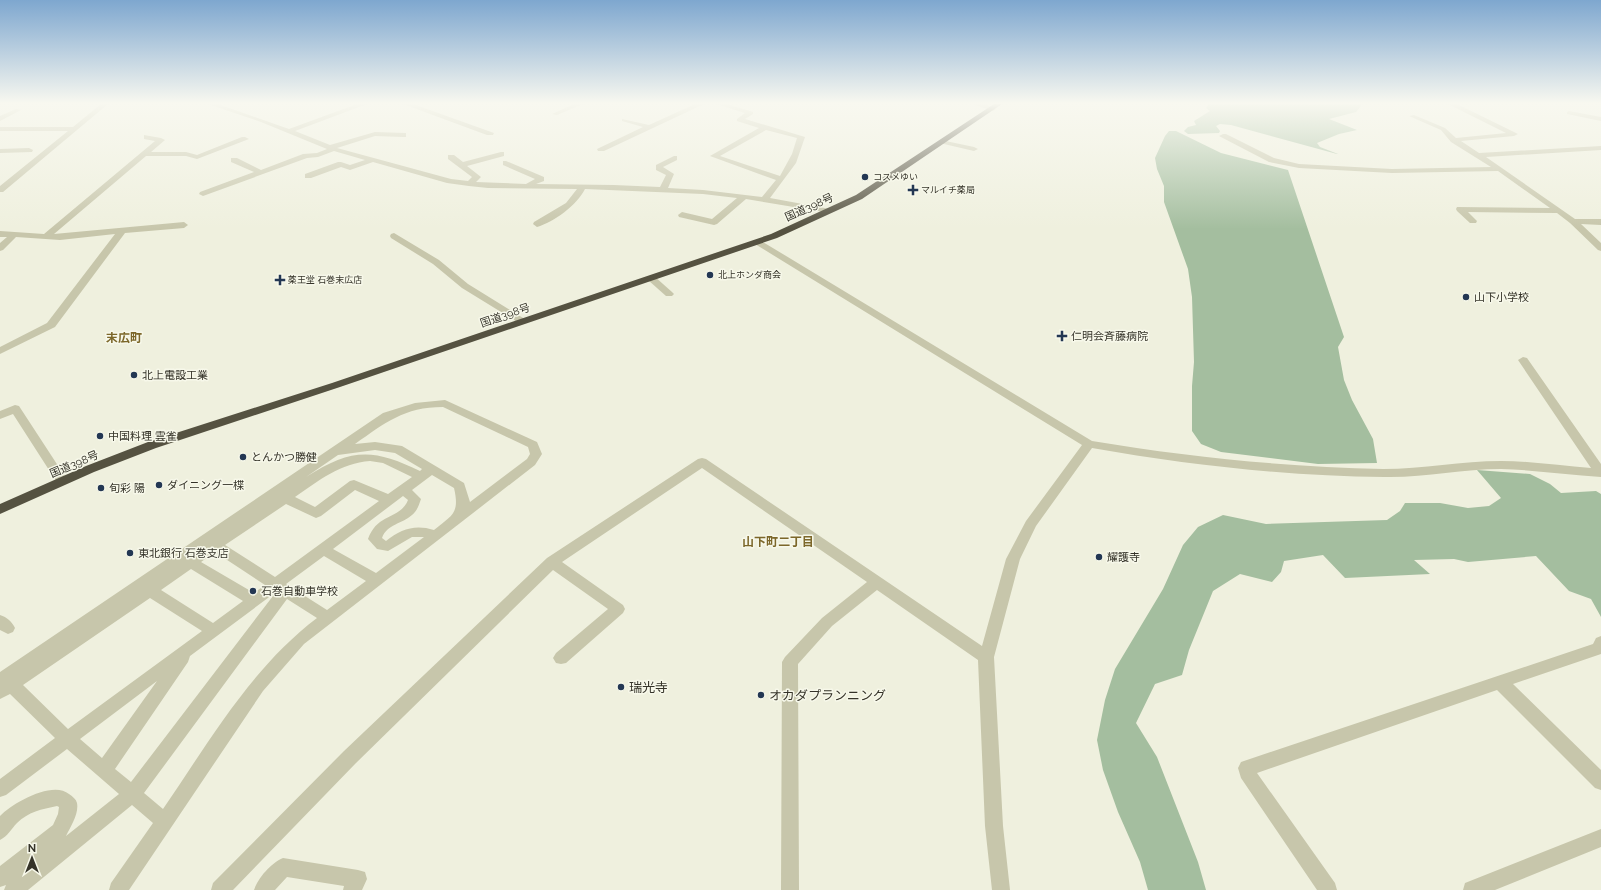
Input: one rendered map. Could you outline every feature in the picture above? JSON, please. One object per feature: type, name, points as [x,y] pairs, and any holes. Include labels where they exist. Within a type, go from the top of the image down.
[{"type":"highway","name":"国道398号","points":[[0,509],[62,481],[152,445],[336,385],[758,242],[859,197],[939,146]]},
{"type":"street","points":[[0,190],[55,146]]},
{"type":"street","points":[[45,237],[154,146]]},
{"type":"street","points":[[143,154],[186,154],[197,157],[228,146]]},
{"type":"street","points":[[326,146],[371,160],[450,181],[469,184],[614,187],[744,196],[830,211]]},
{"type":"street","points":[[203,194],[306,156],[318,155],[339,146]]},
{"type":"street","points":[[601,149],[609,146]]},
{"type":"street","points":[[733,146],[714,156],[781,179]]},
{"type":"street","points":[[764,200],[781,179],[800,146]]},
{"type":"street","points":[[959,146],[974,149]]},
{"type":"street","points":[[1242,146],[1272,160],[1299,166],[1392,171],[1500,169]]},
{"type":"street","points":[[1463,146],[1500,169],[1560,211],[1573,221],[1601,248]]},
{"type":"street","points":[[1478,155],[1601,148]]},
{"type":"street","points":[[0,151],[29,150]]},
{"type":"street","points":[[462,165],[501,154]]},
{"type":"street","points":[[451,157],[477,177],[469,184]]},
{"type":"street","points":[[663,190],[670,174],[659,168],[660,165],[674,158]]},
{"type":"street","points":[[234,160],[262,173]]},
{"type":"street","points":[[308,176],[341,164],[350,168],[371,160]]},
{"type":"street","points":[[506,163],[541,179],[522,186]]},
{"type":"street","points":[[537,224],[570,205],[580,194],[582,187]]},
{"type":"street","points":[[682,215],[714,222],[744,196]]},
{"type":"street","points":[[1473,221],[1460,209],[1560,211]]},
{"type":"street","points":[[1573,221],[1601,222]]},
{"type":"street","points":[[0,234],[45,237],[184,225]]},
{"type":"street","points":[[0,351],[51,325],[122,231]]},
{"type":"street","points":[[0,248],[14,236]]},
{"type":"street","points":[[394,236],[436,262],[465,286],[523,321]]},
{"type":"street","points":[[758,242],[1089,444],[1135,452],[1227,463],[1337,472],[1386,473],[1501,465],[1601,473]]},
{"type":"street","points":[[651,278],[669,294]]},
{"type":"street","points":[[1523,360],[1601,473]]},
{"type":"street","points":[[4,684],[210,542],[326,458],[405,404],[445,404],[533,445],[536,454],[531,462],[299,640],[257,686],[118,890]]},
{"type":"street","points":[[0,415],[15,409],[62,481]]},
{"type":"street","points":[[1001,890],[994,826],[986,657],[1013,559],[1031,524],[1089,444]]},
{"type":"street","points":[[326,458],[353,448],[375,446],[398,449],[426,472]]},
{"type":"street","points":[[4,684],[190,562],[210,542],[285,498],[326,470],[348,460],[379,458],[426,472],[460,486],[464,502],[459,517]]},
{"type":"street","points":[[220,890],[350,757],[552,562],[702,462],[986,657]]},
{"type":"street","points":[[13,890],[132,794],[280,588],[323,549],[426,472]]},
{"type":"street","points":[[285,498],[316,513],[354,484],[388,500]]},
{"type":"street","points":[[403,489],[415,500],[414,507],[406,514],[385,524],[376,532],[375,539],[388,546],[411,531],[424,531],[435,535]]},
{"type":"street","points":[[210,542],[328,618]]},
{"type":"street","points":[[323,549],[377,580]]},
{"type":"street","points":[[190,562],[254,600]]},
{"type":"street","points":[[552,562],[618,609],[561,658]]},
{"type":"street","points":[[790,890],[790,662],[827,622],[877,582]]},
{"type":"street","points":[[0,789],[254,600],[280,588]]},
{"type":"street","points":[[149,590],[213,630]]},
{"type":"street","points":[[1328,890],[1250,778],[1248,768],[1599,648],[1601,642]]},
{"type":"street","points":[[104,770],[190,648]]},
{"type":"street","points":[[1500,682],[1601,782]]},
{"type":"street","points":[[4,684],[165,822]]},
{"type":"street","points":[[0,831],[4,823],[19,809],[36,801],[60,797],[68,804],[67,815],[60,831],[0,878]]},
{"type":"street","points":[[1472,890],[1601,838]]},
{"type":"street","points":[[263,890],[283,867],[358,879],[352,890]]},
{"type":"green space","points":[[1161,146],[1206,146],[1221,153],[1288,170],[1344,337],[1338,347],[1344,380],[1352,400],[1373,439],[1377,463],[1318,464],[1221,452],[1201,444],[1192,431],[1192,386],[1194,362],[1192,297],[1188,269],[1164,202],[1164,186],[1157,169],[1155,158]]},
{"type":"green space","points":[[1306,146],[1319,146],[1337,154]]},
{"type":"green space","points":[[1477,470],[1530,474],[1550,484],[1561,493],[1596,491],[1601,494],[1601,617],[1591,599],[1569,591],[1536,556],[1468,562],[1454,559],[1414,560],[1430,574],[1345,578],[1323,555],[1284,561],[1281,572],[1272,582],[1240,574],[1213,591],[1189,650],[1182,675],[1155,684],[1136,723],[1157,757],[1198,862],[1206,890],[1148,890],[1140,862],[1118,812],[1103,770],[1097,740],[1105,700],[1115,669],[1163,589],[1183,545],[1198,527],[1223,515],[1266,524],[1387,520],[1400,511],[1405,503],[1440,503],[1468,508],[1489,506],[1501,498]]},
{"type":"place","name":"コスメゆい","points":[[865,177]]},
{"type":"place","name":"マルイチ薬局","points":[[913,190]]},
{"type":"place","name":"北上ホンダ商会","points":[[710,275]]},
{"type":"place","name":"薬王堂 石巻末広店","points":[[280,280]]},
{"type":"place","name":"山下小学校","points":[[1466,297]]},
{"type":"place","name":"仁明会斉藤病院","points":[[1062,336]]},
{"type":"place","name":"北上電設工業","points":[[134,375]]},
{"type":"place","name":"中国料理 雲雀","points":[[100,436]]},
{"type":"place","name":"とんかつ勝健","points":[[243,457]]},
{"type":"place","name":"ダイニング一楪","points":[[159,485]]},
{"type":"place","name":"旬彩 陽","points":[[101,488]]},
{"type":"place","name":"東北銀行 石巻支店","points":[[130,553]]},
{"type":"place","name":"耀護寺","points":[[1099,557]]},
{"type":"place","name":"石巻自動車学校","points":[[253,591]]},
{"type":"place","name":"瑞光寺","points":[[621,687]]},
{"type":"place","name":"オカダプランニング","points":[[761,695]]},
{"type":"district","name":"末広町","points":[[124,338]]},
{"type":"district","name":"山下町二丁目","points":[[778,542]]}]
